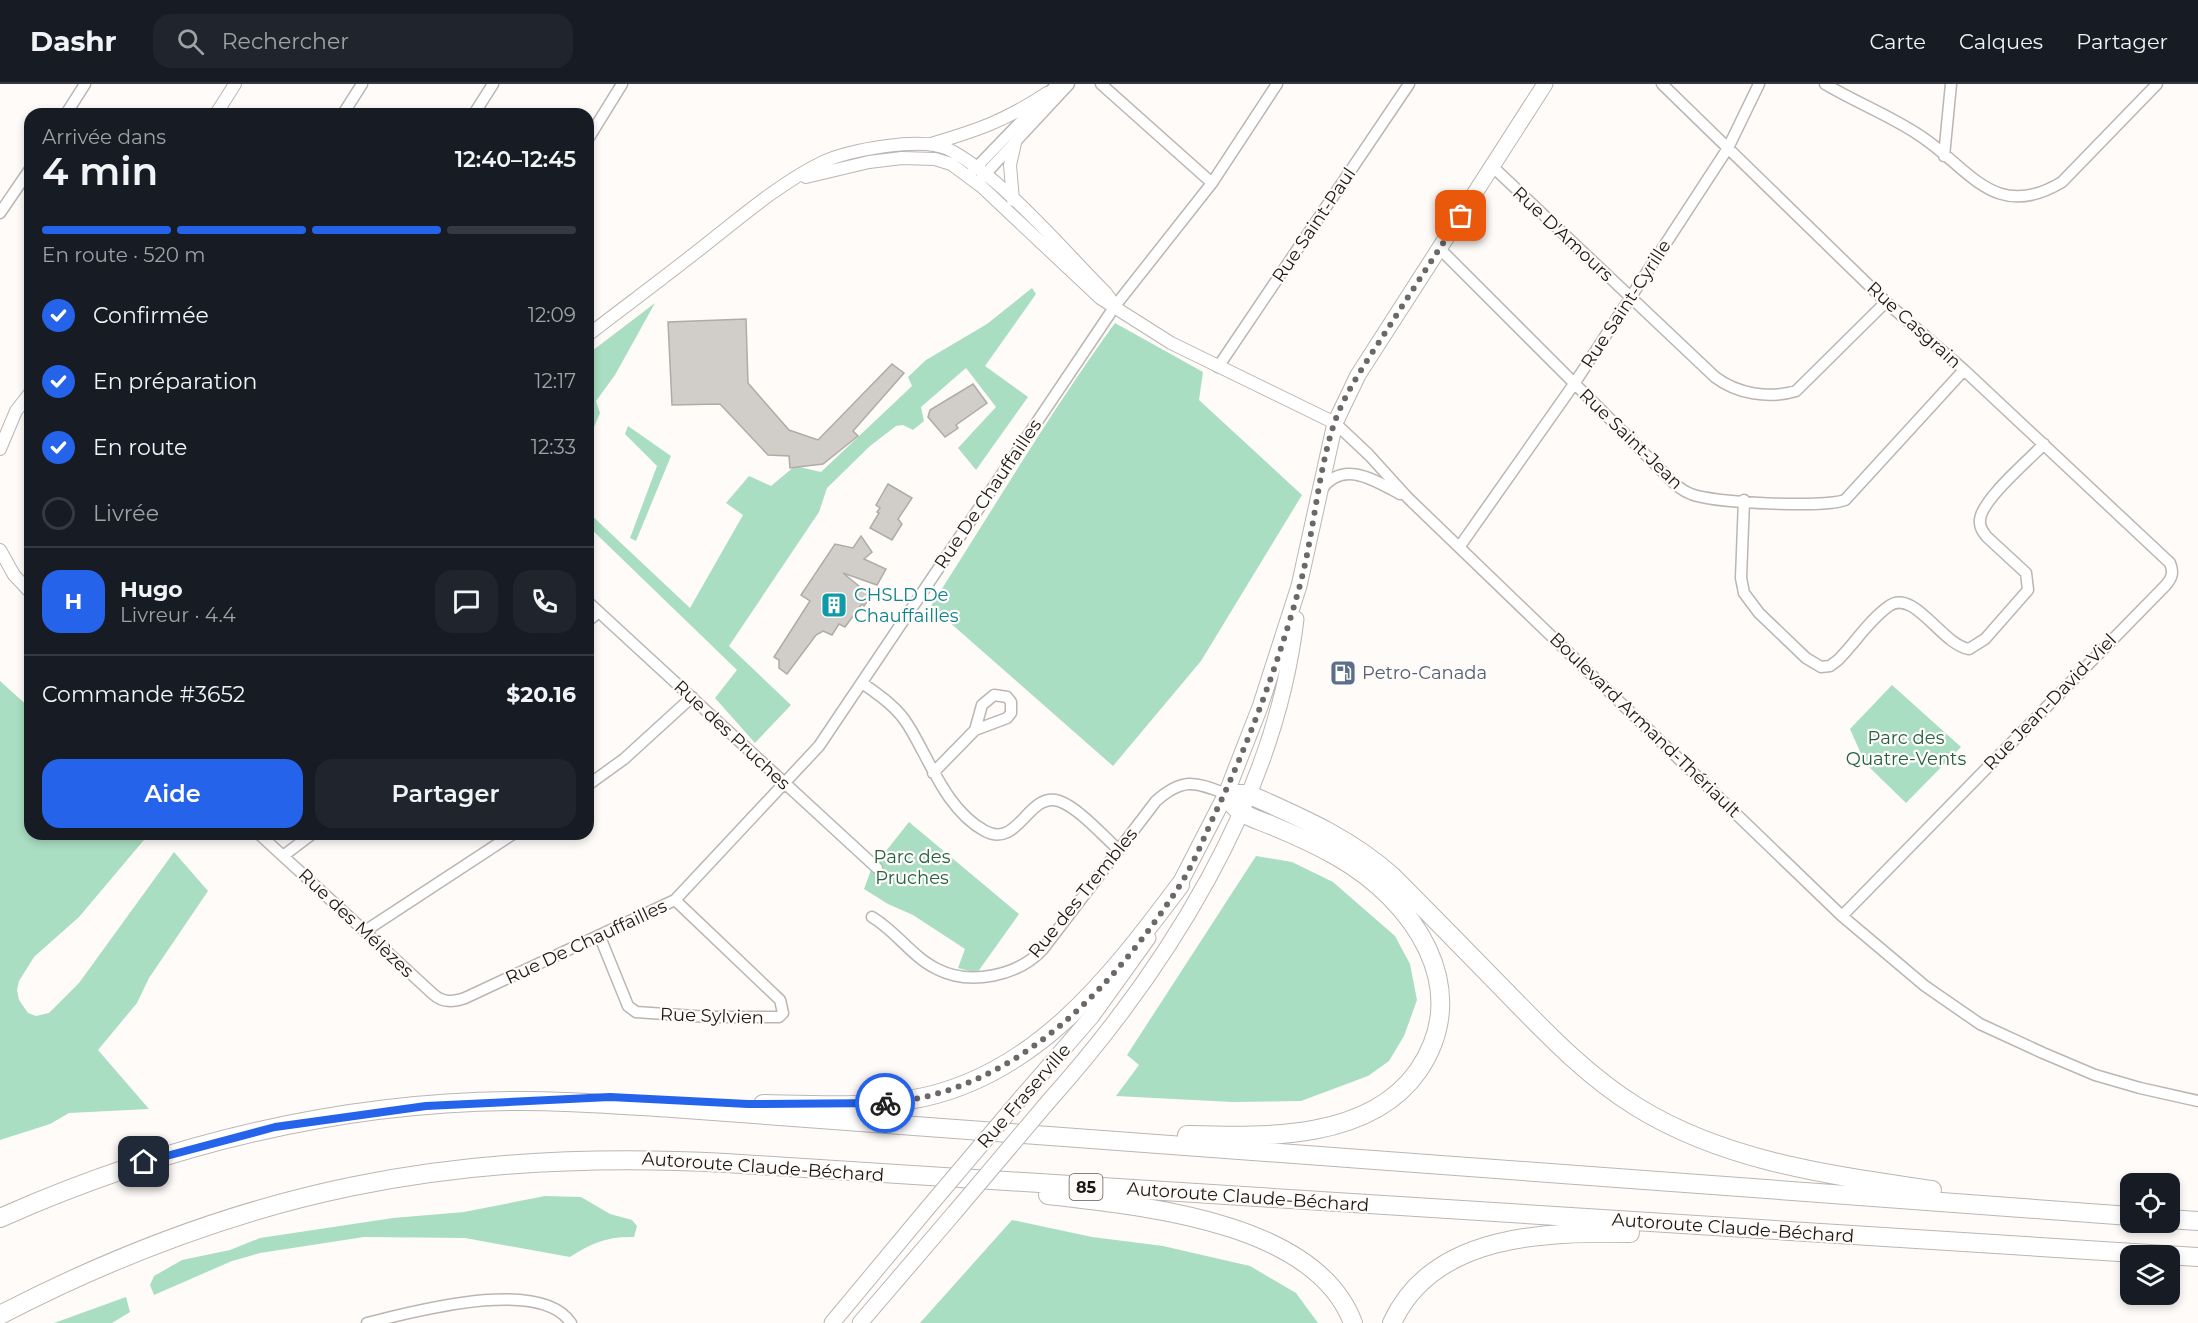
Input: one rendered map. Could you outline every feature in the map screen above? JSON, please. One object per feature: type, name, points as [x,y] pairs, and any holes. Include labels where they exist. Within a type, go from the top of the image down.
[{"type":"highway","points":[[1226,794],[1248,794],[1320,827],[1366,854],[1393,877],[1580,1065],[1621,1097],[1667,1123],[1722,1147],[1790,1167],[1924,1189],[2120,1215]]},
{"type":"highway","points":[[912,1127],[1191,1136],[1268,1135],[1306,1131],[1358,1117],[1383,1104],[1407,1084],[1424,1061],[1432,1044],[1439,1014],[1437,974],[1422,937],[1385,891],[1355,868],[1305,840],[1240,812],[1226,794]]},
{"type":"highway","points":[[0,1218],[114,1172],[239,1135],[381,1110],[610,1097],[748,1104],[843,1105],[907,1101],[947,1092],[1006,1066],[1072,1014],[1109,976],[1180,885]]},
{"type":"highway","points":[[513,1101],[672,1108],[2120,1215]]},
{"type":"highway","name":"Autoroute Claude-Béchard","points":[[0,1315],[96,1268],[196,1228],[294,1198],[394,1177],[518,1162],[620,1158],[2198,1257]]},
{"type":"highway","points":[[853,1172],[1054,1196],[1223,1225],[1274,1244],[1314,1268],[1341,1298],[1353,1323]]},
{"type":"highway","points":[[2180,1220],[2198,1221]]},
{"type":"highway","points":[[1392,1323],[1405,1299],[1437,1268],[1487,1246],[1530,1237],[1624,1233],[1952,1242]]},
{"type":"main road","name":"Rue Fraserville","points":[[860,1323],[1099,1044],[1155,969],[1201,893],[1248,794],[1272,725],[1288,666],[1299,586],[1335,423],[1358,375],[1545,84]]},
{"type":"main road","name":"Rue Fraserville","points":[[832,1323],[1113,989],[1151,935],[1180,885],[1226,794],[1260,707],[1299,586]]},
{"type":"street","points":[[70,108],[85,84]]},
{"type":"street","points":[[220,108],[235,84]]},
{"type":"street","points":[[347,108],[362,84]]},
{"type":"street","points":[[478,108],[493,84]]},
{"type":"street","points":[[594,129],[622,84]]},
{"type":"street","points":[[977,176],[1057,84]]},
{"type":"street","points":[[977,176],[1015,143],[1069,84]]},
{"type":"street","points":[[1101,84],[1212,183]]},
{"type":"street","name":"Rue De Chauffailles","points":[[457,1001],[600,937],[675,900],[819,747],[1115,306],[1212,183],[1277,84]]},
{"type":"street","name":"Rue Saint-Paul","points":[[1218,367],[1409,84]]},
{"type":"street","name":"Rue Casgrain","points":[[1662,84],[1886,302],[1964,370],[2170,563]]},
{"type":"street","name":"Rue Saint-Cyrille","points":[[1460,546],[1574,384],[1728,148],[1758,84]]},
{"type":"street","points":[[1824,84],[1921,136],[1971,180],[2011,196],[2044,193],[2062,182],[2157,84]]},
{"type":"street","points":[[1944,156],[1951,84]]},
{"type":"street","points":[[930,144],[981,129],[1014,115],[1047,93]]},
{"type":"street","points":[[1013,200],[1010,165],[1015,143]]},
{"type":"street","name":"Boulevard Armand-Thériault","points":[[594,329],[742,216],[824,162],[900,146],[930,144],[946,148],[1100,298],[1146,329],[1218,367],[1335,423],[1369,454],[1408,498],[1842,916],[1925,986],[1980,1024],[2096,1075],[2198,1101]]},
{"type":"street","name":"Boulevard Armand-Thériault","points":[[796,179],[869,162],[919,158],[951,164],[977,176],[1013,200],[1106,293],[1115,306]]},
{"type":"street","name":"Rue D'Amours","points":[[1493,167],[1726,386],[1755,393],[1796,391],[1886,302]]},
{"type":"street","points":[[0,213],[24,178]]},
{"type":"street","name":"Rue Saint-Jean","points":[[1440,249],[1677,486],[1700,497],[1826,503],[1845,500],[1964,370]]},
{"type":"street","points":[[0,449],[16,411],[24,401]]},
{"type":"street","points":[[1744,500],[1741,578],[1744,593],[1759,613],[1813,664],[1830,666],[1882,612],[1898,602],[1910,603],[1950,642],[1969,649],[1985,639],[2028,590],[2026,573],[1987,537],[1981,530],[1980,520],[1989,501],[2044,444]]},
{"type":"street","points":[[1319,492],[1327,482],[1338,475],[1350,473],[1369,477],[1408,498]]},
{"type":"street","points":[[0,550],[14,575],[24,586]]},
{"type":"street","name":"Rue Jean-David-Viel","points":[[1842,916],[2165,586],[2171,579],[2173,570],[2170,563]]},
{"type":"street","name":"Rue des Pruches","points":[[594,607],[877,868]]},
{"type":"street","points":[[594,616],[599,612]]},
{"type":"street","points":[[862,683],[896,710],[907,724],[933,773],[963,811],[986,831],[995,834],[1006,832],[1022,823],[1037,804],[1056,800],[1071,808],[1119,850]]},
{"type":"street","points":[[594,781],[624,759],[692,697]]},
{"type":"street","points":[[933,773],[975,730]]},
{"type":"street","name":"Rue des Trembles","points":[[872,917],[937,969],[951,974],[981,977],[1011,971],[1035,959],[1156,801],[1176,785],[1192,783],[1226,794]]},
{"type":"street","name":"Rue des Mélèzes","points":[[266,840],[439,1000],[457,1001]]},
{"type":"street","points":[[283,856],[304,840]]},
{"type":"street","points":[[365,931],[504,840]]},
{"type":"street","name":"Rue Sylvien","points":[[600,937],[628,1006],[636,1012],[708,1017],[778,1017],[783,1013],[780,1000],[675,900]]},
{"type":"street","points":[[367,1323],[462,1304],[512,1300],[554,1308],[571,1323]]},
{"type":"green space","points":[[1032,288],[1036,294],[985,366],[1028,397],[976,470],[958,448],[996,407],[966,368],[921,407],[924,421],[913,430],[903,425],[896,426],[870,446],[827,488],[819,512],[729,646],[791,705],[755,743],[715,698],[737,670],[594,532],[594,518],[690,608],[743,515],[726,503],[749,476],[771,486],[795,466],[821,472],[912,386],[908,377],[926,360],[987,324]]},
{"type":"green space","points":[[655,303],[615,375],[596,401],[600,413],[594,427],[594,349]]},
{"type":"green space","points":[[1115,323],[1203,372],[1199,400],[1302,495],[1201,661],[1113,766],[931,606],[1044,427]]},
{"type":"green space","points":[[628,426],[671,456],[636,541],[630,538],[657,466],[625,434]]},
{"type":"green space","points":[[0,681],[24,703],[24,840],[144,840],[79,917],[34,957],[19,981],[17,990],[19,1000],[28,1013],[36,1016],[49,1013],[79,983],[174,852],[208,891],[149,978],[137,1003],[98,1050],[149,1109],[69,1113],[50,1124],[0,1140]]},
{"type":"green space","name":"Parc des Quatre-Vents","points":[[1892,685],[1961,747],[1906,803],[1865,763],[1850,729]]},
{"type":"green space","name":"Parc des Pruches","points":[[909,822],[1019,914],[977,973],[958,968],[965,949],[913,915],[888,904],[864,889],[871,870]]},
{"type":"green space","points":[[1256,856],[1292,862],[1333,882],[1395,936],[1410,964],[1417,1000],[1404,1036],[1389,1061],[1368,1076],[1301,1101],[1232,1102],[1116,1096],[1139,1065],[1127,1055]]},
{"type":"green space","points":[[545,1196],[581,1197],[610,1214],[632,1220],[637,1226],[634,1237],[600,1241],[570,1257],[465,1238],[364,1237],[260,1253],[232,1261],[154,1295],[150,1285],[154,1276],[182,1260],[230,1250],[260,1238],[393,1218],[464,1212]]},
{"type":"green space","points":[[1012,1220],[1092,1237],[1163,1246],[1250,1266],[1296,1293],[1318,1323],[920,1323]]},
{"type":"green space","points":[[126,1297],[130,1312],[112,1323],[54,1323]]},
{"type":"building","points":[[746,319],[748,383],[789,430],[818,440],[892,364],[904,373],[853,431],[858,436],[823,464],[790,468],[789,456],[768,455],[720,404],[672,405],[668,322]]},
{"type":"building","points":[[973,384],[987,403],[956,425],[958,428],[945,437],[928,417],[930,410]]},
{"type":"building","points":[[888,484],[912,498],[898,519],[902,524],[892,540],[870,528],[879,513],[877,512],[880,508],[876,505]]},
{"type":"building","name":"CHSLD De Chauffailles","points":[[861,536],[872,552],[864,559],[886,569],[877,585],[843,573],[871,596],[845,627],[839,624],[832,635],[823,631],[816,635],[787,674],[779,668],[779,660],[774,657],[810,601],[801,595],[835,544],[853,548]]},
{"type":"way so far","points":[[885,1103],[907,1101],[964,1086],[1006,1066],[1036,1045],[1096,991],[1129,953],[1180,885],[1226,794],[1260,707],[1299,586],[1335,423],[1358,375],[1461,216]]},
{"type":"place","name":"CHSLD De Chauffailles","points":[[834,605]]},
{"type":"place","name":"Petro-Canada","points":[[1343,673]]},
{"type":"route","points":[[144,1162],[202,1144],[275,1127],[381,1110],[426,1106],[610,1097],[748,1104],[885,1103]]}]
